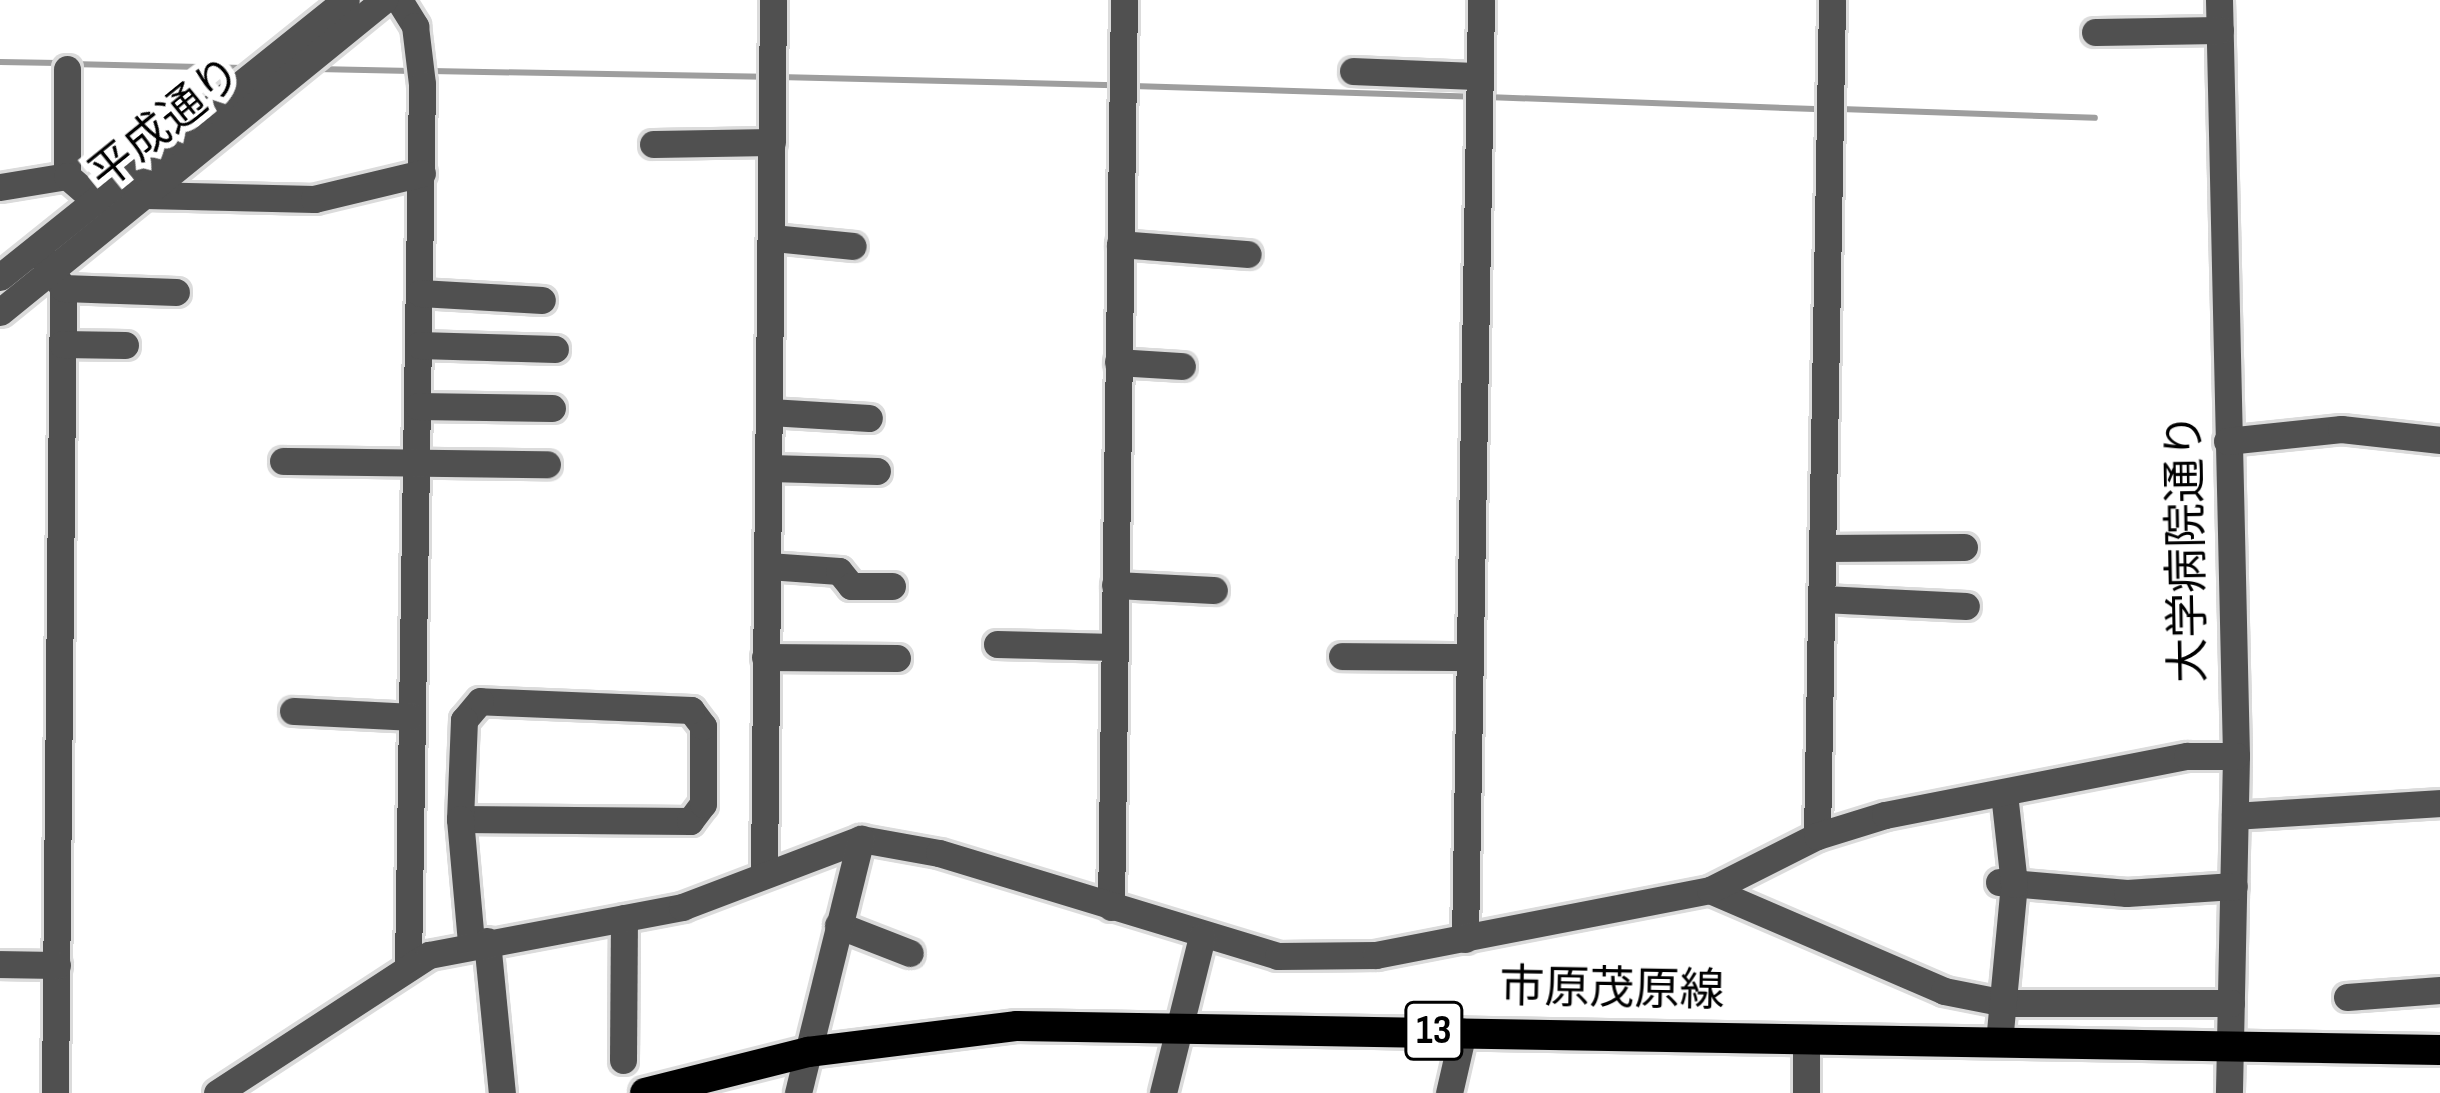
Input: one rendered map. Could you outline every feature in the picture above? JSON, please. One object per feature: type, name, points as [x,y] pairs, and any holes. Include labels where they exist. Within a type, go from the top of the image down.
[{"type":"main road","name":"市原茂原線","points":[[658,1091],[808,1052],[1018,1026],[2440,1050]]},
{"type":"street","name":"平成通り","points":[[0,277],[51,268],[96,202],[346,0]]},
{"type":"street","name":"平成通り","points":[[0,312],[384,0]]},
{"type":"street","points":[[398,0],[415,26],[422,173],[408,968]]},
{"type":"street","points":[[764,873],[773,0]]},
{"type":"street","points":[[1111,907],[1124,0]]},
{"type":"street","points":[[1465,939],[1481,0]]},
{"type":"street","points":[[1817,836],[1832,0]]},
{"type":"street","name":"大学病院通り","points":[[2219,0],[2236,755],[2229,1093]]},
{"type":"street","points":[[2095,32],[2220,30]]},
{"type":"street","points":[[67,69],[67,176],[96,202]]},
{"type":"street","points":[[1352,71],[1480,76]]},
{"type":"street","points":[[653,144],[772,142]]},
{"type":"street","points":[[146,195],[314,199],[422,173]]},
{"type":"street","points":[[0,187],[67,176]]},
{"type":"street","points":[[773,238],[853,246]]},
{"type":"street","points":[[1120,244],[1248,254]]},
{"type":"street","points":[[56,1093],[62,344],[51,268],[176,292]]},
{"type":"street","points":[[420,293],[542,300]]},
{"type":"street","points":[[62,344],[125,345]]},
{"type":"street","points":[[419,346],[555,349]]},
{"type":"street","points":[[1118,362],[1183,366]]},
{"type":"street","points":[[418,406],[552,408]]},
{"type":"street","points":[[770,412],[869,418]]},
{"type":"street","points":[[2227,440],[2341,429],[2440,440]]},
{"type":"street","points":[[283,460],[547,464]]},
{"type":"street","points":[[770,467],[877,471]]},
{"type":"street","points":[[1824,548],[1964,547]]},
{"type":"street","points":[[768,566],[838,571],[850,586],[892,586]]},
{"type":"street","points":[[1115,585],[1214,590]]},
{"type":"street","points":[[1823,599],[1966,606]]},
{"type":"street","points":[[997,644],[1114,647]]},
{"type":"street","points":[[1342,656],[1468,657]]},
{"type":"street","points":[[765,657],[897,658]]},
{"type":"street","points":[[460,818],[690,821],[703,804],[704,726],[691,710],[480,701],[464,720],[460,818],[502,1093]]},
{"type":"street","points":[[293,711],[410,718]]},
{"type":"street","points":[[217,1093],[408,968],[479,942],[682,907],[861,839],[938,853],[1202,938],[1278,956],[1376,955],[1710,890],[1817,836],[2187,756],[2236,755]]},
{"type":"street","points":[[2000,1042],[2005,1003],[2004,793]]},
{"type":"street","points":[[2235,816],[2440,803]]},
{"type":"street","points":[[798,1093],[861,839]]},
{"type":"street","points":[[2004,883],[2127,893],[2234,886]]},
{"type":"street","points":[[1710,890],[1944,991],[2005,1003],[2231,1003]]},
{"type":"street","points":[[623,1060],[624,918]]},
{"type":"street","points":[[838,925],[910,953]]},
{"type":"street","points":[[1163,1093],[1202,938]]},
{"type":"street","points":[[0,964],[56,965]]},
{"type":"street","points":[[2347,997],[2440,990]]},
{"type":"street","points":[[1449,1093],[1463,1032]]},
{"type":"street","points":[[1805,1093],[1806,1038]]},
{"type":"waterway","points":[[0,62],[58,63]]},
{"type":"waterway","points":[[71,64],[244,68]]},
{"type":"waterway","points":[[317,69],[412,71]]},
{"type":"waterway","points":[[431,71],[766,77]]},
{"type":"waterway","points":[[779,77],[1114,85]]},
{"type":"waterway","points":[[1133,86],[1474,97]]},
{"type":"waterway","points":[[1487,97],[1822,109]]},
{"type":"waterway","points":[[1841,109],[2095,118]]}]
